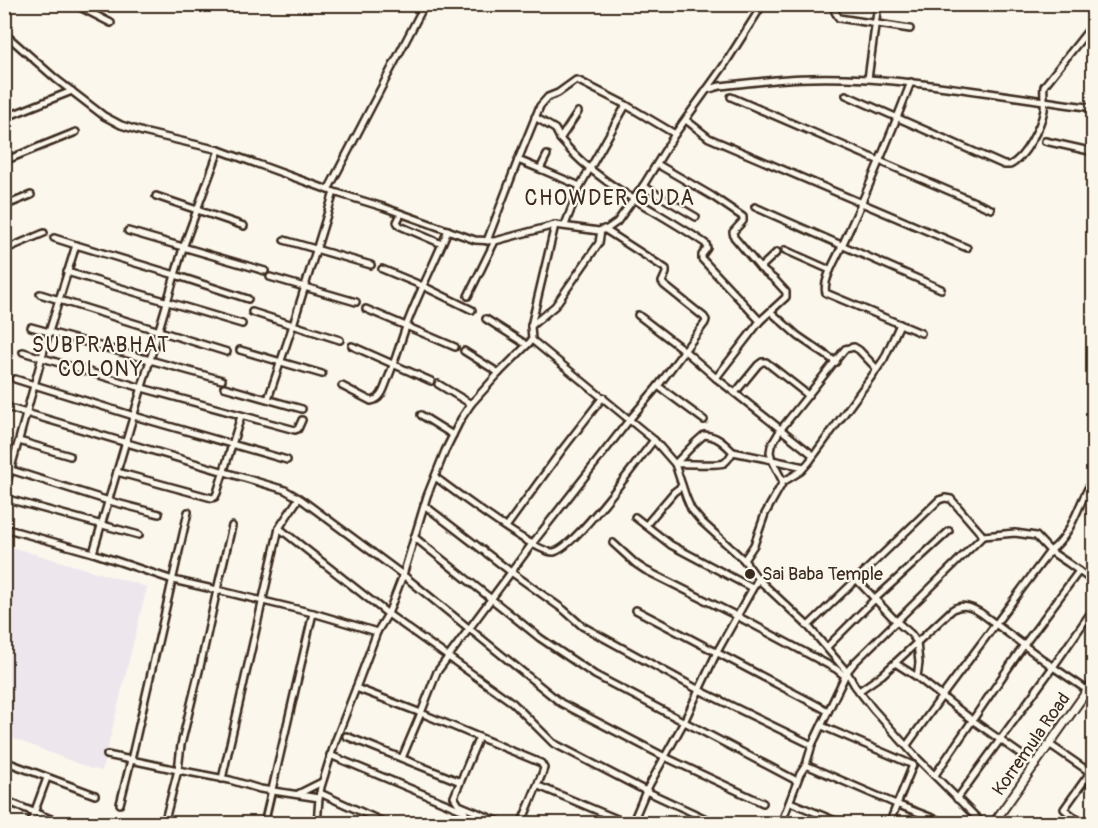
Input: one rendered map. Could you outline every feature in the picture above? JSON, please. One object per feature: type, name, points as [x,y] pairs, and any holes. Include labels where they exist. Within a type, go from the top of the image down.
[{"type":"street","points":[[74,4],[111,23]]},
{"type":"street","points":[[268,399],[293,325],[331,191],[425,4]]},
{"type":"street","points":[[4,33],[56,79],[105,116],[121,125],[219,150],[475,240],[495,241],[555,225],[603,230],[617,222],[763,4]]},
{"type":"street","points":[[836,4],[839,18],[910,29]]},
{"type":"street","points":[[868,79],[878,4]]},
{"type":"street","points":[[846,95],[1004,165],[1010,165],[1026,150],[1041,120],[1044,86],[1094,23]]},
{"type":"street","points":[[706,90],[720,86],[810,78],[868,79],[911,82],[1094,108]]},
{"type":"street","points":[[487,241],[540,106],[548,97],[576,80],[626,105],[675,134]]},
{"type":"street","points":[[911,82],[862,204],[824,286],[826,293],[921,333]]},
{"type":"street","points":[[4,118],[72,91]]},
{"type":"street","points":[[731,97],[991,209]]},
{"type":"street","points":[[565,225],[580,186],[626,105]]},
{"type":"street","points":[[560,139],[578,112]]},
{"type":"street","points":[[535,117],[555,129],[560,139],[590,170],[706,244],[707,248],[702,259],[760,321]]},
{"type":"street","points":[[686,120],[709,138],[967,248]]},
{"type":"street","points":[[4,161],[76,132]]},
{"type":"street","points":[[1045,141],[1094,152]]},
{"type":"street","points":[[93,553],[183,248],[219,150]]},
{"type":"street","points":[[540,169],[547,154]]},
{"type":"street","points":[[518,160],[580,186]]},
{"type":"street","points":[[657,164],[743,217],[743,221],[733,232],[734,237],[760,268],[786,292],[786,297],[760,321],[716,378]]},
{"type":"street","points":[[643,186],[696,217]]},
{"type":"street","points":[[4,206],[31,195]]},
{"type":"street","points":[[156,196],[244,225]]},
{"type":"street","points":[[756,207],[941,290]]},
{"type":"street","points":[[401,214],[398,222],[400,226],[442,244]]},
{"type":"street","points":[[555,225],[531,326],[532,340],[654,440],[675,464],[691,508],[701,520],[744,560],[758,579],[808,626],[827,647],[873,709],[917,758],[983,824]]},
{"type":"street","points":[[531,326],[555,306],[598,243],[603,230]]},
{"type":"street","points":[[402,758],[437,672],[532,544],[658,386],[705,323],[705,318],[664,285],[666,269],[603,230]]},
{"type":"street","points":[[128,231],[265,270]]},
{"type":"street","points":[[342,386],[374,402],[378,400],[394,364],[406,325],[448,231]]},
{"type":"street","points":[[4,250],[44,233]]},
{"type":"street","points":[[54,238],[248,299]]},
{"type":"street","points":[[284,240],[371,266]]},
{"type":"street","points":[[468,296],[495,241]]},
{"type":"street","points":[[4,493],[58,300],[76,245]]},
{"type":"street","points":[[785,250],[830,270]]},
{"type":"street","points":[[760,268],[777,252]]},
{"type":"street","points":[[382,269],[472,310]]},
{"type":"street","points":[[67,272],[242,324]]},
{"type":"street","points":[[270,277],[356,302]]},
{"type":"street","points":[[40,294],[227,352]]},
{"type":"street","points":[[366,309],[455,347]]},
{"type":"street","points":[[252,312],[340,340]]},
{"type":"street","points":[[771,312],[798,336],[836,362]]},
{"type":"street","points":[[638,315],[813,455]]},
{"type":"street","points":[[486,319],[527,345]]},
{"type":"street","points":[[744,560],[754,545],[765,514],[783,482],[801,471],[877,369],[900,324]]},
{"type":"street","points":[[31,327],[222,380]]},
{"type":"street","points":[[317,824],[322,782],[330,756],[376,632],[388,614],[403,575],[424,505],[445,451],[471,404],[532,340]]},
{"type":"street","points":[[352,346],[431,381]]},
{"type":"street","points":[[783,482],[772,460],[771,446],[781,429],[845,349],[854,347],[859,350],[877,369]]},
{"type":"street","points":[[240,350],[322,374]]},
{"type":"street","points":[[464,351],[499,373]]},
{"type":"street","points":[[23,352],[142,388],[295,430],[298,429],[302,420]]},
{"type":"street","points":[[735,393],[758,365],[766,362],[808,395]]},
{"type":"street","points":[[15,379],[287,460]]},
{"type":"street","points":[[438,384],[471,404]]},
{"type":"street","points":[[658,386],[704,420]]},
{"type":"street","points":[[225,387],[302,409]]},
{"type":"street","points":[[506,527],[603,397]]},
{"type":"street","points":[[6,407],[282,489],[299,498],[403,575],[561,702],[664,757],[763,803]]},
{"type":"street","points":[[421,415],[453,435]]},
{"type":"street","points":[[117,472],[215,497],[241,416]]},
{"type":"street","points":[[675,464],[696,442],[707,435],[721,440],[733,452],[804,467]]},
{"type":"street","points":[[435,477],[532,544],[547,551],[556,552],[588,524],[654,440]]},
{"type":"street","points":[[19,441],[70,456]]},
{"type":"street","points":[[675,464],[718,465],[726,462],[733,452]]},
{"type":"street","points":[[11,470],[108,501],[159,514]]},
{"type":"street","points":[[907,745],[995,623],[1067,532],[1094,478]]},
{"type":"street","points":[[646,525],[674,492],[682,486]]},
{"type":"street","points":[[4,498],[139,535]]},
{"type":"street","points":[[222,779],[279,528],[299,498]]},
{"type":"street","points":[[808,626],[939,500],[951,499],[983,536]]},
{"type":"street","points":[[424,505],[582,626],[699,690],[812,745]]},
{"type":"street","points":[[120,804],[188,512]]},
{"type":"street","points":[[635,518],[670,545],[752,588]]},
{"type":"street","points":[[164,824],[232,526]]},
{"type":"street","points":[[4,528],[93,553],[173,580],[313,613],[376,632]]},
{"type":"street","points":[[279,528],[388,614],[513,703],[553,743],[646,791],[717,824]]},
{"type":"street","points":[[827,647],[949,531]]},
{"type":"street","points":[[781,824],[812,745],[846,674],[854,663],[983,536],[1015,533],[1036,536],[1050,551],[1094,582]]},
{"type":"street","points":[[414,537],[540,638],[595,675],[797,781]]},
{"type":"street","points":[[613,543],[645,570],[846,674]]},
{"type":"street","points":[[935,775],[1024,645],[1079,572]]},
{"type":"street","points":[[541,787],[630,824],[684,722],[717,652],[758,579]]},
{"type":"street","points":[[856,579],[917,642],[919,656],[917,676]]},
{"type":"street","points":[[859,691],[895,663],[957,606],[969,606],[981,613],[1087,690]]},
{"type":"street","points":[[957,799],[1094,608]]},
{"type":"street","points":[[636,610],[828,711]]},
{"type":"street","points":[[264,824],[313,613]]},
{"type":"street","points":[[895,663],[917,676],[972,720],[1036,765]]},
{"type":"street","name":"Korremula Road","points":[[993,824],[1094,681]]},
{"type":"street","points":[[356,688],[541,763],[544,768],[521,824]]},
{"type":"street","points":[[822,726],[913,765]]},
{"type":"street","points":[[346,736],[458,782]]},
{"type":"street","points":[[479,737],[454,796],[455,801],[459,805],[505,824]]},
{"type":"street","points":[[1050,744],[1092,771],[1064,809],[1083,824]]},
{"type":"street","points":[[107,754],[272,791],[320,796],[388,824]]},
{"type":"street","points":[[330,756],[464,811],[466,815],[463,824]]},
{"type":"street","points":[[889,824],[917,758]]},
{"type":"street","points":[[4,761],[95,795]]},
{"type":"street","points":[[806,765],[948,824]]},
{"type":"street","points":[[30,824],[47,778]]},
{"type":"street","points":[[296,795],[322,782]]},
{"type":"street","points":[[4,801],[63,824]]},
{"type":"street","points":[[790,802],[843,824]]},
{"type":"shaded area","points":[[4,545],[147,587],[102,771],[5,735]]},
{"type":"place","name":"Sai Baba Temple","points":[[750,574]]},
{"type":"district","name":"CHOWDER GUDA","points":[[610,198]]},
{"type":"district","name":"SUBPRABHAT COLONY","points":[[101,357]]}]
